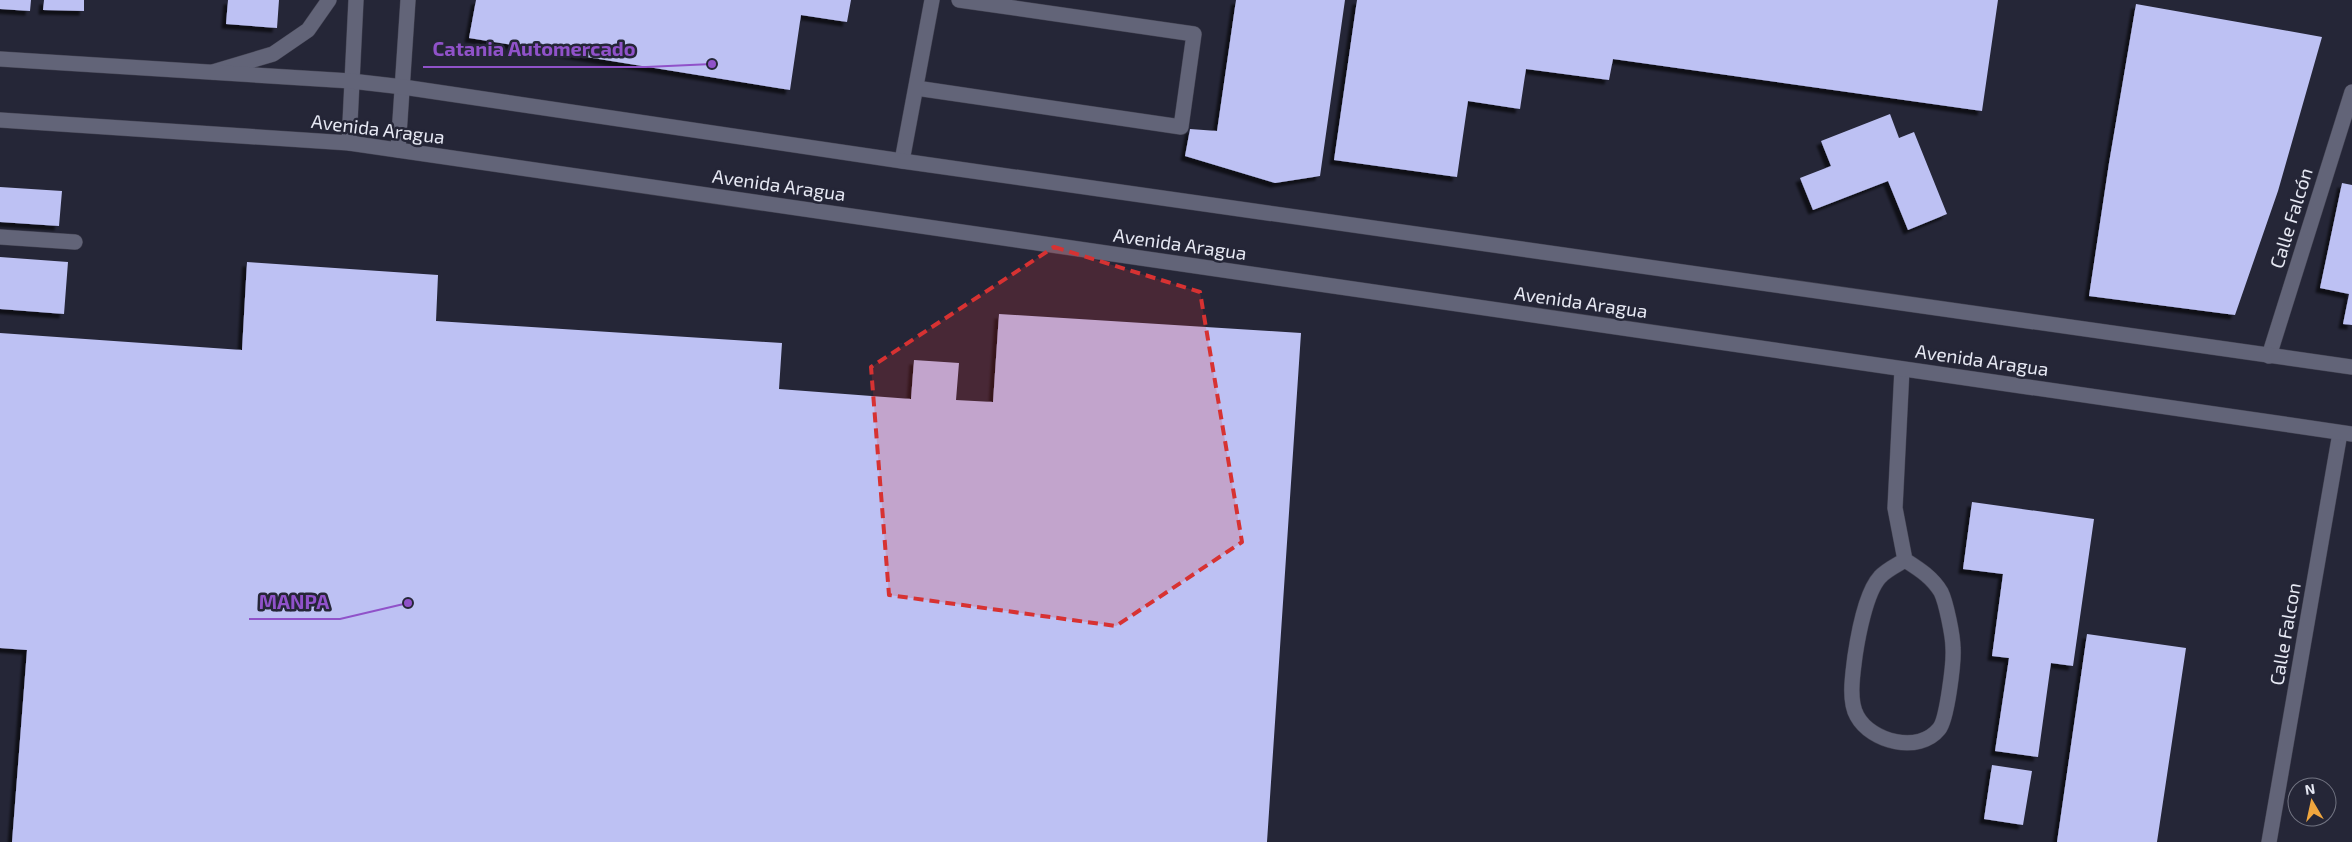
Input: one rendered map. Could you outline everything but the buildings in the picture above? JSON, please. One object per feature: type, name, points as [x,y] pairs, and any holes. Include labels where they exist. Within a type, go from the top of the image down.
[{"type":"street","points":[[212,72],[273,54],[308,30],[329,0]]},
{"type":"street","points":[[349,143],[356,0]]},
{"type":"street","points":[[398,150],[408,0]]},
{"type":"street","points":[[902,161],[932,0]]},
{"type":"street","points":[[916,88],[1181,127],[1194,34],[959,0]]},
{"type":"street","points":[[0,59],[351,81],[403,87],[902,161],[2352,367]]},
{"type":"street","name":"Calle Falcón","points":[[2269,356],[2352,92]]},
{"type":"street","name":"Avenida Aragua","points":[[0,120],[349,143],[2346,433]]},
{"type":"street","points":[[0,236],[75,242]]},
{"type":"street","points":[[1902,369],[1895,508],[1905,560],[1925,572],[1941,593],[1953,648],[1949,698],[1940,729],[1923,740],[1903,744],[1882,737],[1869,729],[1857,716],[1852,687],[1858,632],[1869,601],[1880,577],[1905,560]]},
{"type":"street","name":"Calle Falcon","points":[[2269,842],[2346,433]]},
{"type":"highlighted area","points":[[1054,247],[1200,292],[1242,542],[1116,626],[889,595],[871,367]]},
{"type":"place","name":"Catania Automercado","points":[[712,64]]},
{"type":"place","name":"MANPA","points":[[408,603]]}]
